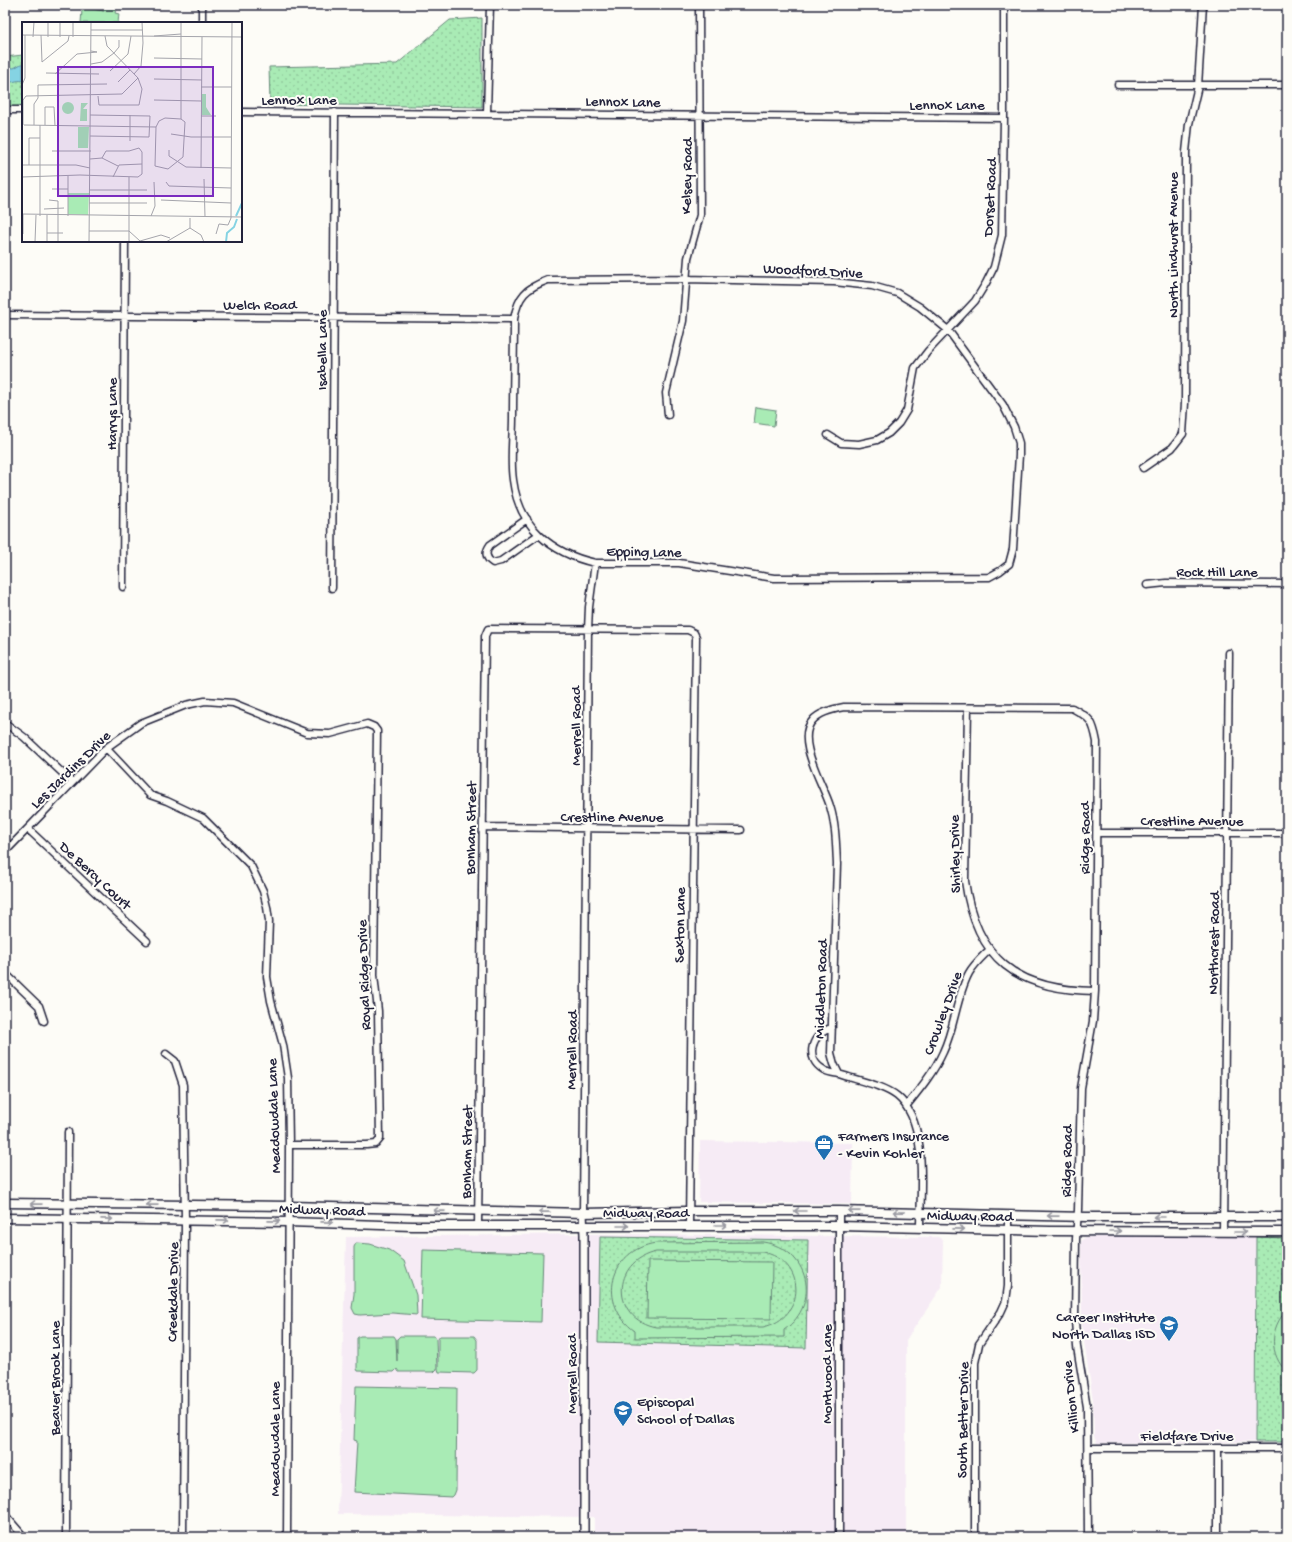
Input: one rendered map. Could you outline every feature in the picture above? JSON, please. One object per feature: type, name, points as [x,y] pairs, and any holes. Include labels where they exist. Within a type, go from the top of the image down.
[{"type":"main road","name":"Midway Road","points":[[5,1203],[289,1206],[583,1213],[839,1211],[1077,1216],[1287,1217]]},
{"type":"main road","points":[[781,1211],[781,1226]]},
{"type":"main road","points":[[1187,1217],[1187,1232]]},
{"type":"main road","name":"Midway Road","points":[[5,1218],[288,1222],[412,1226],[839,1226],[1076,1231],[1287,1232]]},
{"type":"street","points":[[202,5],[202,22]]},
{"type":"street","points":[[487,113],[490,5]]},
{"type":"street","name":"Kelsey Road","points":[[668,415],[666,393],[683,321],[685,279],[688,258],[700,215],[699,5]]},
{"type":"street","name":"Dorset Road","points":[[828,435],[841,443],[859,444],[877,440],[889,433],[900,422],[906,410],[915,368],[928,351],[975,301],[994,267],[1002,235],[1004,5]]},
{"type":"street","name":"North Lindhurst Avenue","points":[[1143,468],[1172,448],[1183,434],[1185,403],[1186,152],[1189,124],[1198,86],[1203,5]]},
{"type":"street","points":[[1118,85],[1287,85]]},
{"type":"street","points":[[5,110],[22,110]]},
{"type":"street","name":"Lennox Lane","points":[[242,112],[1004,118]]},
{"type":"street","name":"Isabella Lane","points":[[332,588],[335,112]]},
{"type":"street","name":"Harrys Lane","points":[[123,587],[125,242]]},
{"type":"street","name":"Woodford Drive","points":[[514,320],[520,298],[528,289],[536,284],[548,280],[685,279],[834,282],[872,286],[897,293],[920,307],[948,330],[1003,405],[1014,427],[1019,443],[1013,549],[1009,564],[989,577],[977,578]]},
{"type":"street","name":"Welch Road","points":[[5,315],[334,317],[514,320]]},
{"type":"street","name":"Epping Lane","points":[[514,320],[513,481],[522,509],[527,519],[538,534],[557,549],[582,560],[594,563],[679,564],[774,578],[977,578]]},
{"type":"street","points":[[527,519],[490,545],[486,554],[488,558],[493,563],[500,561],[538,534]]},
{"type":"street","name":"Merrell Road","points":[[584,1537],[583,1213],[588,630],[594,563]]},
{"type":"street","name":"Rock Hill Lane","points":[[1147,586],[1166,583],[1287,584]]},
{"type":"street","name":"Bonham Street","points":[[478,1226],[485,636],[488,629],[688,630]]},
{"type":"street","name":"Sexton Lane","points":[[688,630],[694,633],[696,637],[689,1225]]},
{"type":"street","name":"Northcrest Road","points":[[1223,1232],[1229,653]]},
{"type":"street","name":"Les Jardins Drive","points":[[5,852],[106,748],[141,723],[186,705],[205,701],[233,703],[307,733],[330,734],[367,724]]},
{"type":"street","name":"Ridge Road","points":[[821,714],[844,707],[1072,708],[1087,716],[1094,726],[1097,742],[1095,991],[1093,1021],[1081,1088],[1076,1231]]},
{"type":"street","name":"Shirley Drive","points":[[968,708],[965,881],[973,919],[981,937],[989,950],[1001,962],[1020,975],[1050,987],[1095,991]]},
{"type":"street","name":"Middleton Road","points":[[821,714],[812,720],[807,731],[807,743],[809,756],[830,805],[836,835],[837,864],[831,1053],[839,1074]]},
{"type":"street","points":[[5,723],[24,736],[72,782]]},
{"type":"street","name":"Royal Ridge Drive","points":[[289,1145],[367,1145],[376,1144],[380,1139],[378,1011],[374,976],[377,731],[374,726],[367,724]]},
{"type":"street","name":"Meadowdale Lane","points":[[106,748],[150,795],[167,801],[203,818],[251,866],[263,890],[267,907],[269,922],[267,977],[271,1001],[283,1045],[288,1078],[289,1206],[287,1537]]},
{"type":"street","name":"Crestline Avenue","points":[[482,827],[587,830],[741,830]]},
{"type":"street","name":"De Bercy Court","points":[[28,829],[147,941]]},
{"type":"street","name":"Crestline Avenue","points":[[1097,833],[1287,833]]},
{"type":"street","name":"Crowley Drive","points":[[907,1106],[936,1068],[950,1036],[964,985],[969,973],[989,950]]},
{"type":"street","points":[[5,973],[39,1006],[44,1021]]},
{"type":"street","points":[[832,1028],[825,1030],[816,1037],[814,1042],[812,1053],[820,1068],[896,1095],[907,1106],[914,1121],[920,1160],[920,1228]]},
{"type":"street","name":"Creekdale Drive","points":[[166,1054],[175,1061],[183,1085],[185,1220],[182,1537]]},
{"type":"street","name":"Beaver Brook Lane","points":[[66,1537],[68,1132]]},
{"type":"street","name":"Montwood Lane","points":[[839,1211],[839,1537]]},
{"type":"street","name":"South Better Drive","points":[[975,1537],[976,1352],[1001,1312],[1006,1301],[1008,1286],[1008,1215]]},
{"type":"street","name":"Killion Drive","points":[[1076,1231],[1075,1321],[1077,1347],[1086,1407],[1088,1448],[1088,1537]]},
{"type":"street","name":"Fieldfare Drive","points":[[1088,1448],[1287,1448]]},
{"type":"street","points":[[1218,1448],[1218,1537]]},
{"type":"street","points":[[5,1515],[24,1537]]},
{"type":"shaded area","points":[[700,1141],[853,1143],[852,1204],[699,1202]]},
{"type":"shaded area","name":"Episcopal School of Dallas","points":[[595,1234],[938,1237],[943,1240],[942,1287],[906,1340],[906,1537],[594,1537],[594,1517],[338,1514],[346,1237]]},
{"type":"shaded area","name":"Career Institute North Dallas ISD","points":[[1086,1237],[1256,1237],[1255,1442],[1097,1443],[1094,1436],[1093,1400],[1082,1328],[1081,1243]]},
{"type":"green space","points":[[77,5],[117,5],[115,13],[119,14],[118,22],[81,22],[82,10],[85,8],[104,11]]},
{"type":"green space","points":[[482,18],[482,107],[270,104],[269,67],[397,64],[450,20]]},
{"type":"green space","points":[[22,55],[22,108],[5,108],[5,57]]},
{"type":"green space","points":[[756,407],[776,410],[774,426],[754,423]]},
{"type":"green space","points":[[600,1237],[808,1240],[806,1348],[598,1342]]},
{"type":"green space","points":[[1256,1237],[1287,1238],[1287,1442],[1255,1442]]},
{"type":"green space","points":[[763,1242],[779,1247],[791,1255],[800,1266],[805,1278],[806,1292],[803,1306],[796,1319],[784,1330],[784,1337],[635,1338],[635,1331],[623,1320],[616,1307],[613,1293],[614,1280],[619,1267],[628,1256],[640,1248],[656,1243]],"holes":[[[656,1252],[762,1252],[777,1257],[787,1266],[794,1277],[796,1289],[794,1301],[788,1313],[777,1322],[763,1327],[656,1327],[641,1322],[631,1313],[624,1302],[622,1290],[624,1278],[631,1266],[641,1257]]]},
{"type":"green space","points":[[356,1243],[370,1244],[389,1250],[404,1261],[416,1295],[417,1315],[392,1313],[355,1314],[352,1308],[354,1294],[354,1247]]},
{"type":"green space","points":[[423,1250],[543,1253],[541,1322],[421,1319]]},
{"type":"green space","points":[[648,1261],[772,1262],[771,1319],[647,1318]]},
{"type":"green space","points":[[1287,1310],[1287,1372],[1281,1365],[1274,1350],[1274,1333],[1281,1317]]},
{"type":"green space","points":[[360,1336],[394,1336],[396,1339],[397,1361],[397,1339],[400,1336],[434,1336],[436,1339],[437,1369],[434,1372],[399,1372],[397,1369],[394,1372],[358,1371],[357,1338]]},
{"type":"green space","points":[[440,1336],[474,1336],[477,1340],[477,1370],[474,1373],[439,1372],[438,1339]]},
{"type":"green space","points":[[356,1386],[457,1388],[456,1490],[452,1497],[354,1492],[357,1441],[354,1440]]},
{"type":"water","points":[[22,64],[22,81],[5,82],[5,67],[14,68]]},
{"type":"place","name":"Farmers Insurance - Kevin Kohler","points":[[824,1161]]},
{"type":"place","name":"Career Institute North Dallas ISD","points":[[1169,1342]]},
{"type":"place","name":"Episcopal School of Dallas","points":[[623,1427]]}]
